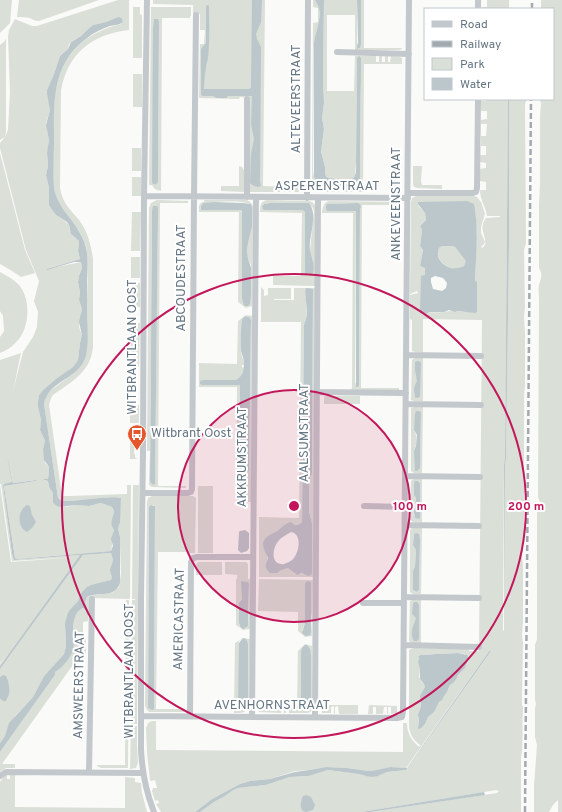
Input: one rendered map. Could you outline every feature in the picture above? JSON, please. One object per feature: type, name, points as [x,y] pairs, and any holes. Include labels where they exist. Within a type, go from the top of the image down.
[{"type":"street","name":"WITBRANTLAAN OOST","points":[[146,0],[141,749],[143,773],[149,801],[154,812]]},
{"type":"street","name":"ALTEVEERSTRAAT","points":[[307,198],[308,0]]},
{"type":"street","name":"ANKEVEENSTRAAT","points":[[402,716],[404,645],[409,0]]},
{"type":"street","name":"ABCOUDESTRAAT","points":[[143,493],[188,493],[191,492],[192,489],[196,15]]},
{"type":"street","points":[[337,52],[409,54]]},
{"type":"street","points":[[247,197],[248,98]]},
{"type":"street","name":"ASPERENSTRAAT","points":[[144,196],[318,198],[473,193],[476,192],[477,188],[478,100]]},
{"type":"street","name":"AKKRUMSTRAAT","points":[[252,717],[256,197]]},
{"type":"street","name":"AALSUMSTRAAT","points":[[315,717],[318,198]]},
{"type":"street","points":[[406,355],[481,356]]},
{"type":"street","points":[[317,392],[406,393]]},
{"type":"street","points":[[406,404],[480,405]]},
{"type":"street","points":[[405,476],[480,477]]},
{"type":"street","points":[[364,506],[405,507]]},
{"type":"street","points":[[405,525],[480,526]]},
{"type":"street","name":"AMERICASTRAAT","points":[[190,716],[191,562],[193,558],[196,557],[253,558]]},
{"type":"street","points":[[363,603],[404,600],[479,598]]},
{"type":"street","name":"AMSWEERSTRAAT","points":[[89,772],[92,599]]},
{"type":"street","points":[[404,645],[479,647]]},
{"type":"street","name":"AVENHORNSTRAAT","points":[[141,716],[397,718],[402,716]]},
{"type":"street","points":[[0,776],[6,772],[143,773]]},
{"type":"green space","points":[[0,0],[12,0],[10,23],[0,33]]},
{"type":"green space","points":[[19,0],[99,0],[39,21],[30,18],[17,17]]},
{"type":"green space","points":[[118,0],[129,0],[129,30],[104,36],[83,48],[75,56],[69,66],[61,91],[60,188],[65,202],[85,229],[89,239],[93,259],[93,347],[91,356],[84,370],[73,381],[53,395],[49,405],[63,496],[127,494],[127,485],[131,485],[130,599],[90,598],[90,613],[88,614],[88,621],[83,622],[83,635],[86,636],[86,655],[80,655],[2,764],[15,764],[15,768],[6,768],[0,772],[0,752],[55,675],[55,672],[62,667],[70,655],[76,612],[86,608],[85,602],[87,597],[112,593],[119,587],[121,573],[120,537],[118,528],[121,498],[110,497],[65,501],[58,498],[44,404],[46,396],[50,391],[81,366],[85,358],[87,344],[88,260],[86,246],[79,231],[58,203],[54,188],[54,101],[56,89],[59,76],[64,65],[78,46],[97,32],[121,24],[123,20],[120,17],[93,25],[69,44],[68,49],[60,56],[47,90],[50,105],[46,123],[49,140],[47,156],[48,166],[46,175],[49,188],[49,205],[56,215],[69,225],[73,236],[79,241],[78,251],[80,259],[47,269],[81,262],[82,268],[78,282],[80,292],[79,300],[82,309],[79,327],[82,335],[78,360],[73,367],[43,390],[39,395],[38,401],[41,420],[40,430],[45,441],[43,449],[45,463],[49,467],[48,479],[44,481],[48,481],[49,487],[53,493],[53,503],[66,507],[74,505],[89,506],[101,503],[112,507],[114,511],[112,523],[114,530],[112,548],[111,551],[18,559],[15,558],[4,486],[36,481],[13,483],[10,467],[12,483],[4,484],[3,486],[14,560],[80,555],[0,666],[7,655],[0,663],[0,485],[11,562],[77,557],[12,561],[0,484],[0,360],[21,353],[13,391],[23,352],[33,337],[37,327],[38,312],[34,301],[39,281],[26,250],[0,148],[0,143],[8,130],[10,92],[8,37],[9,30],[15,19],[32,26],[37,26]]},
{"type":"green space","points":[[153,0],[265,0],[263,186],[302,187],[302,191],[249,192],[250,98],[199,98],[200,44],[204,44],[205,30],[200,30],[200,14],[193,14],[193,5],[153,4]]},
{"type":"green space","points":[[313,0],[315,0],[318,6],[320,14],[314,43],[313,172],[316,180],[322,186],[360,181],[361,91],[357,57],[355,175],[352,179],[334,179],[328,177],[325,175],[325,167],[321,150],[324,129],[322,118],[324,103],[324,0],[357,0],[357,48],[359,49],[361,0],[364,0],[364,48],[402,48],[399,50],[355,50],[355,15],[327,15],[327,91],[354,91],[355,56],[376,56],[376,62],[379,62],[379,56],[382,56],[382,62],[385,62],[385,56],[388,56],[388,62],[390,62],[391,56],[402,58],[402,64],[364,64],[363,192],[342,192],[342,188],[340,188],[339,192],[319,192],[312,186],[313,23],[318,22],[318,8],[313,7]]},
{"type":"green space","points":[[487,0],[509,0],[509,8],[482,8],[487,7]]},
{"type":"green space","points":[[541,0],[562,0],[562,812],[558,812],[558,800],[549,812],[534,812],[537,745],[535,737],[535,645],[537,639],[537,507],[540,502],[538,497],[539,285],[541,278],[539,268],[540,100],[554,100],[554,8],[541,8]]},
{"type":"green space","points":[[133,7],[140,7],[140,14],[142,15],[142,58],[133,58]]},
{"type":"green space","points":[[151,7],[191,7],[190,18],[162,18],[161,191],[155,189],[152,185],[149,185]],"holes":[[[159,22],[158,182],[154,185]]]},
{"type":"green space","points":[[6,38],[6,132],[5,137],[0,140],[0,45]]},
{"type":"green space","points":[[133,74],[142,74],[142,107],[133,107]]},
{"type":"green space","points":[[508,100],[504,465],[504,631],[509,244],[509,100],[527,100],[525,104],[526,243],[524,250],[525,385],[523,476],[524,536],[522,556],[523,707],[521,812],[370,812],[497,793],[499,791],[497,790],[361,812],[200,812],[238,788],[266,785],[290,777],[309,776],[328,770],[366,776],[378,776],[387,772],[406,770],[491,651],[490,650],[406,768],[390,767],[369,771],[326,767],[295,771],[270,779],[250,781],[240,784],[212,799],[195,812],[161,812],[156,804],[159,803],[158,800],[155,801],[152,791],[153,788],[157,788],[155,780],[150,780],[146,727],[148,723],[156,721],[156,750],[403,752],[403,723],[407,723],[410,736],[419,747],[420,745],[412,737],[409,726],[409,650],[414,648],[469,649],[469,651],[479,651],[482,320],[423,319],[423,353],[412,351],[410,295],[418,293],[417,291],[410,294],[412,198],[416,196],[477,197],[481,202],[485,214],[481,227],[481,233],[485,242],[483,223],[486,218],[500,217],[487,216],[480,194],[480,190],[486,190],[486,182],[480,181],[480,169],[486,168],[486,163],[480,162],[480,155],[486,155],[486,146],[481,146],[481,136],[486,136],[487,124],[481,124],[481,120],[487,119],[487,111],[481,111],[481,101]],"holes":[[[418,205],[475,210],[477,234],[475,281],[463,312],[449,311],[431,312],[425,314],[425,268],[420,266],[423,250],[420,246],[422,230],[420,226],[426,220],[425,213]],[[458,653],[469,657],[465,668],[450,685],[447,692],[428,717],[425,724],[418,728],[418,716],[421,706],[420,698],[425,687],[419,677],[420,670],[418,656]]]},
{"type":"green space","points":[[132,148],[141,148],[141,171],[132,171]]},
{"type":"green space","points":[[0,153],[25,250],[35,273],[21,277],[0,264]]},
{"type":"green space","points":[[239,166],[244,170],[245,192],[221,191],[221,186],[239,186]]},
{"type":"green space","points":[[413,166],[422,166],[422,185],[442,185],[442,189],[414,187]]},
{"type":"green space","points":[[132,177],[141,177],[141,196],[132,196]]},
{"type":"green space","points":[[157,200],[188,201],[188,203],[160,203],[158,484],[158,486],[186,486],[186,488],[152,487],[149,485],[150,451],[147,451],[149,208],[151,203]],"holes":[[[158,208],[155,484],[153,485],[150,481],[152,211]]]},
{"type":"green space","points":[[204,200],[247,200],[252,205],[253,208],[252,306],[246,308],[238,302],[239,212],[199,212],[200,204],[204,202]],"holes":[[[239,202],[252,205],[252,227],[247,251],[251,265],[248,306],[244,304],[242,298],[242,212],[240,210],[201,206],[203,203]]]},
{"type":"green space","points":[[267,200],[310,201],[313,202],[316,207],[315,286],[273,285],[273,276],[301,276],[302,213],[260,212],[261,204]],"holes":[[[270,203],[309,203],[314,211],[310,250],[313,261],[313,273],[305,274],[305,212],[302,210],[263,208],[262,206]]]},
{"type":"green space","points":[[329,201],[401,202],[401,205],[362,205],[361,388],[399,388],[399,390],[351,390],[353,213],[322,213],[324,206]],"holes":[[[328,204],[360,204],[361,208],[359,385],[355,383],[356,211],[326,206]]]},
{"type":"green space","points":[[132,212],[141,212],[140,251],[131,251]]},
{"type":"green space","points":[[442,246],[455,247],[467,261],[464,266],[451,268],[442,263],[438,252],[439,248]]},
{"type":"green space","points":[[131,257],[140,257],[140,278],[131,278]]},
{"type":"green space","points":[[0,272],[14,280],[22,289],[27,302],[27,317],[24,330],[17,342],[0,353],[0,337],[4,331],[3,316],[0,311]]},
{"type":"green space","points":[[131,283],[140,283],[140,307],[131,307]]},
{"type":"green space","points":[[261,287],[264,290],[264,296],[268,295],[268,288],[291,288],[291,299],[274,300],[294,300],[294,288],[315,288],[313,577],[259,577],[259,517],[299,518],[301,322],[261,322]],"holes":[[[313,289],[312,474],[309,480],[309,512],[312,523],[312,573],[295,574],[283,565],[267,561],[264,543],[268,537],[291,522],[295,525],[302,522],[304,325],[307,310],[305,295]]]},
{"type":"green space","points":[[246,315],[252,316],[251,502],[236,499],[237,387],[199,387],[199,363],[237,364],[238,321]],"holes":[[[247,316],[251,320],[249,470],[246,484],[248,493],[245,500],[241,499],[239,496],[240,386],[203,380],[236,380],[240,378],[244,368],[242,367],[244,363],[241,352],[242,319]]]},
{"type":"green space","points":[[131,323],[140,323],[139,367],[131,367]]},
{"type":"green space","points":[[415,358],[423,358],[423,401],[411,400],[412,360]]},
{"type":"green space","points":[[360,396],[360,404],[324,404],[324,397]]},
{"type":"green space","points":[[130,405],[139,405],[139,423],[130,423]]},
{"type":"green space","points":[[423,407],[422,473],[414,473],[411,471],[411,408]],"holes":[[[419,411],[421,412],[420,459],[414,451],[417,440],[414,430]]]},
{"type":"green space","points":[[130,429],[139,429],[139,440],[135,440],[134,454],[137,459],[130,459]]},
{"type":"green space","points":[[414,479],[422,479],[422,522],[413,522],[410,520],[411,481]],"holes":[[[418,481],[420,483],[420,518],[414,516],[413,508],[416,502],[414,495],[414,483]]]},
{"type":"green space","points":[[133,485],[139,485],[137,724],[131,724],[132,600],[135,600],[132,599]]},
{"type":"green space","points":[[198,486],[213,486],[213,553],[198,553]]},
{"type":"green space","points":[[152,496],[193,496],[196,498],[195,553],[158,552],[156,709],[184,709],[184,712],[149,712],[145,706],[148,498]],"holes":[[[151,505],[155,506],[154,709],[148,708],[149,510]]]},
{"type":"green space","points":[[412,528],[422,528],[421,594],[413,594],[410,592],[410,530]],"holes":[[[414,534],[420,540],[419,590],[417,592],[413,590],[413,572],[416,550],[413,545]]]},
{"type":"green space","points":[[111,553],[113,560],[111,567],[112,579],[80,598],[67,615],[65,628],[66,646],[64,654],[44,676],[33,697],[15,716],[0,743],[0,699],[4,701],[7,700],[9,684],[3,675],[0,677],[0,669],[83,555]]},
{"type":"green space","points":[[198,562],[222,562],[222,575],[196,575],[196,565]]},
{"type":"green space","points":[[225,562],[246,562],[248,564],[248,579],[250,579],[250,629],[243,630],[236,625],[237,575],[225,574]],"holes":[[[249,584],[248,626],[243,629],[239,625],[239,603]]]},
{"type":"green space","points":[[259,579],[313,580],[312,636],[305,637],[298,631],[298,612],[258,611]],"holes":[[[307,581],[312,620],[311,632],[302,631],[305,623],[305,583]]]},
{"type":"green space","points":[[126,600],[129,600],[128,768],[101,768],[97,765],[125,765]]},
{"type":"green space","points":[[421,600],[421,643],[412,643],[409,641],[410,601]]},
{"type":"green space","points":[[243,638],[239,641],[240,709],[247,707],[244,638],[250,639],[249,706],[241,713],[234,713],[235,643]]},
{"type":"green space","points":[[305,644],[312,646],[312,709],[308,713],[289,713],[289,706],[286,706],[286,713],[284,713],[284,706],[282,706],[281,713],[259,712],[259,705],[297,705],[298,651]],"holes":[[[307,646],[311,655],[311,702],[309,705],[301,704]]]},
{"type":"green space","points":[[322,705],[358,705],[358,714],[339,714],[338,706],[335,707],[335,714],[334,706],[331,707],[331,713],[322,713]]},
{"type":"green space","points":[[369,705],[397,706],[397,713],[391,714],[391,707],[388,707],[387,714],[387,707],[384,707],[383,714],[376,714],[376,707],[373,707],[373,714],[368,714]]},
{"type":"green space","points":[[131,726],[137,726],[138,763],[136,768],[130,769]]},
{"type":"green space","points":[[7,775],[7,779],[10,779],[10,775],[15,775],[15,807],[125,808],[125,777],[135,778],[135,782],[141,783],[147,812],[0,812],[0,782],[4,776]]},
{"type":"water","points":[[252,0],[262,0],[261,22],[256,34],[261,47],[261,186],[258,187],[250,183],[251,154],[254,139],[251,124],[252,96],[228,96],[226,98],[217,98],[213,96],[202,96],[201,94],[201,49],[206,43],[207,5],[209,6],[209,44],[204,89],[251,88]]},
{"type":"water","points":[[315,0],[324,0],[324,103],[322,118],[324,129],[321,151],[325,167],[325,175],[329,178],[351,179],[355,175],[357,58],[359,56],[361,58],[360,184],[357,187],[322,186],[314,177],[314,43],[320,14]]},
{"type":"water","points":[[357,0],[361,0],[361,44],[360,48],[357,49],[358,42]]},
{"type":"water","points":[[118,17],[122,19],[122,23],[97,31],[75,49],[66,61],[60,73],[57,86],[54,113],[54,188],[62,208],[79,231],[86,247],[88,263],[87,344],[86,355],[83,363],[72,375],[52,390],[47,396],[44,404],[58,498],[65,501],[110,497],[121,498],[120,522],[118,528],[120,537],[120,583],[114,591],[110,593],[87,597],[85,602],[87,609],[86,610],[83,608],[78,611],[74,620],[74,644],[70,656],[55,672],[55,675],[0,752],[0,743],[5,736],[9,723],[33,697],[44,676],[64,654],[66,646],[65,624],[69,611],[87,587],[111,580],[112,578],[110,570],[113,560],[111,553],[83,555],[0,669],[0,666],[80,555],[14,560],[3,486],[4,484],[12,482],[7,456],[13,483],[36,480],[4,486],[15,558],[18,559],[111,551],[113,546],[111,539],[114,530],[112,523],[114,511],[112,507],[101,503],[89,506],[74,505],[61,507],[53,503],[53,493],[49,487],[48,481],[44,480],[48,479],[49,467],[44,460],[43,449],[45,441],[40,430],[41,420],[38,401],[39,395],[43,390],[73,367],[78,360],[82,335],[79,322],[82,309],[79,300],[80,292],[78,282],[82,268],[81,262],[74,262],[47,270],[80,259],[78,251],[79,241],[71,234],[67,222],[56,215],[49,205],[49,188],[46,175],[48,166],[47,153],[49,140],[46,125],[50,110],[47,90],[60,56],[68,49],[71,42],[81,36],[93,25]]},
{"type":"water","points":[[154,19],[158,19],[159,22],[158,182],[156,185],[152,182]]},
{"type":"water","points":[[509,100],[509,244],[504,631]]},
{"type":"water","points":[[467,201],[474,204],[477,233],[475,281],[477,282],[477,312],[455,312],[449,310],[425,314],[420,313],[421,276],[425,275],[425,268],[420,266],[423,250],[420,246],[422,230],[420,226],[426,220],[425,213],[418,202]],"holes":[[[442,246],[455,247],[466,261],[464,266],[453,268],[442,263],[438,255],[439,248]],[[435,276],[443,278],[447,283],[446,288],[442,291],[433,289],[431,278]]]},
{"type":"water","points":[[203,203],[243,203],[251,204],[252,206],[252,227],[247,251],[251,268],[251,295],[250,304],[248,306],[244,306],[242,298],[242,211],[201,209]]},
{"type":"water","points":[[309,203],[312,208],[313,220],[310,250],[314,266],[312,275],[305,274],[305,212],[302,210],[263,209],[262,206],[264,204]]},
{"type":"water","points":[[358,203],[361,207],[359,385],[356,387],[356,211],[327,211],[326,206],[327,204]]},
{"type":"water","points":[[153,206],[158,207],[158,214],[155,484],[153,485],[150,481]]},
{"type":"water","points":[[306,288],[313,289],[312,474],[309,480],[309,512],[312,523],[312,573],[308,576],[302,573],[297,575],[288,568],[277,573],[270,573],[266,569],[268,558],[263,545],[266,537],[279,530],[287,523],[291,522],[298,525],[302,522],[304,325],[307,312]],"holes":[[[291,532],[295,534],[299,544],[294,557],[291,561],[284,564],[277,563],[274,557],[275,546],[281,538]]]},
{"type":"water","points":[[245,316],[249,317],[251,320],[249,470],[246,481],[248,498],[244,500],[239,496],[240,386],[202,385],[200,384],[200,381],[236,380],[241,376],[244,363],[241,351],[241,330],[242,319]]},
{"type":"water","points":[[417,361],[421,363],[420,397],[416,398],[414,389],[417,381],[415,362]]},
{"type":"water","points":[[416,411],[421,412],[420,468],[415,471],[414,451],[417,435],[414,430]]},
{"type":"water","points":[[415,481],[420,483],[419,519],[415,518],[413,508],[416,501],[414,495]]},
{"type":"water","points":[[27,505],[30,506],[32,515],[36,522],[27,532],[21,527],[20,515],[21,511]]},
{"type":"water","points":[[151,505],[155,506],[154,709],[152,710],[148,708],[149,507]]},
{"type":"water","points":[[245,530],[249,533],[249,548],[247,551],[241,553],[238,550],[239,532]]},
{"type":"water","points":[[414,534],[419,534],[420,540],[419,590],[417,592],[413,590],[413,571],[415,566],[416,550],[413,545]]},
{"type":"water","points":[[241,581],[248,582],[249,584],[248,626],[244,629],[240,627],[239,624],[239,603],[242,599]]},
{"type":"water","points":[[307,581],[311,582],[311,632],[310,635],[306,636],[302,633],[305,623],[305,583]]},
{"type":"water","points":[[414,602],[417,602],[419,605],[419,639],[417,641],[414,641],[412,635],[412,629],[416,618],[412,614]]},
{"type":"water","points":[[243,638],[246,639],[248,644],[248,703],[245,709],[239,709],[239,643]]},
{"type":"water","points":[[305,645],[307,645],[310,649],[311,655],[311,702],[308,706],[303,708],[301,704],[301,652]]},
{"type":"water","points":[[490,650],[491,651],[406,770],[387,772],[372,777],[328,770],[309,776],[290,777],[266,785],[238,788],[200,812],[195,812],[212,799],[240,784],[250,781],[270,779],[295,772],[326,767],[369,771],[390,767],[407,768]]},
{"type":"water","points":[[458,653],[467,655],[469,658],[465,668],[450,685],[442,700],[439,702],[434,712],[428,717],[425,724],[419,729],[418,715],[421,706],[420,696],[425,687],[420,679],[418,656]]},
{"type":"water","points":[[3,675],[6,676],[9,685],[9,695],[6,701],[0,699],[0,677]]},
{"type":"water","points":[[484,792],[485,795],[370,812],[361,812]]},
{"type":"water","points":[[306,795],[311,797],[315,805],[313,810],[306,812],[302,810],[301,805],[303,796]]},
{"type":"railway","points":[[532,0],[532,8]]},
{"type":"railway","points":[[525,812],[531,100]]},
{"type":"place","name":"Witbrant Oost","points":[[137,451]]}]
